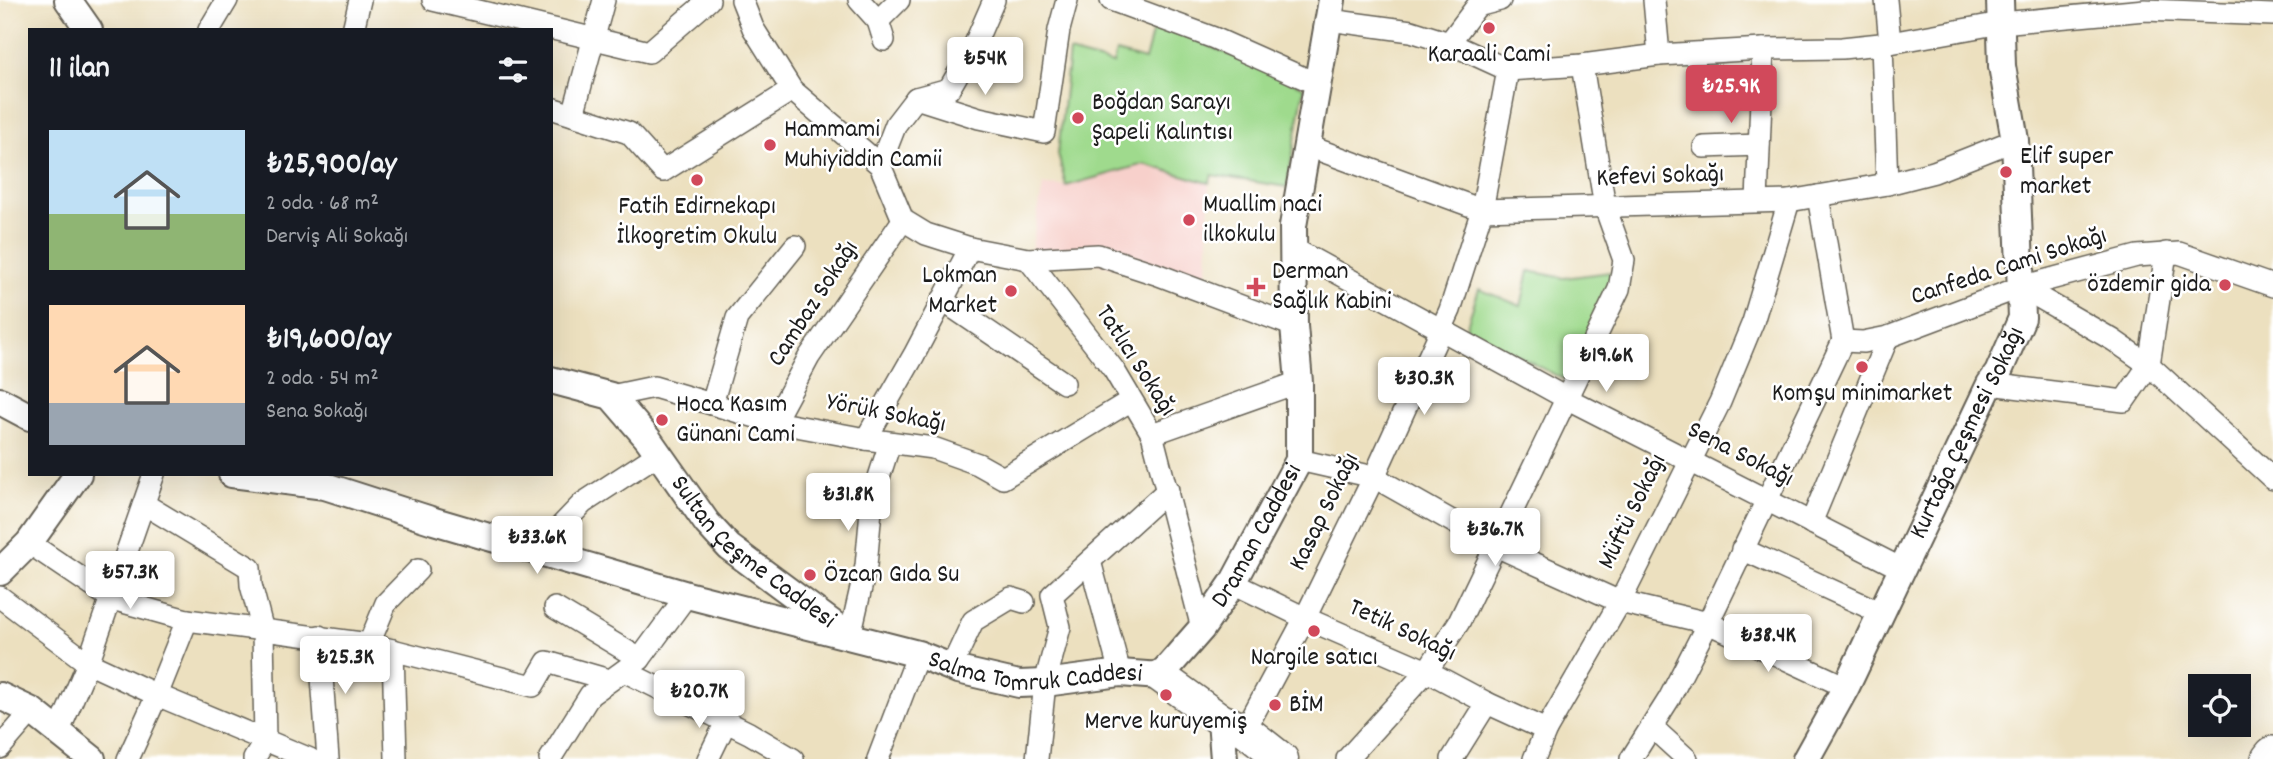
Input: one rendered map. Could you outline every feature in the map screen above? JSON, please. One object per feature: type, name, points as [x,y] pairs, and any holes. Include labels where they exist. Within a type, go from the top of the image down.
[{"type":"main road","name":"Salma Tomruk Caddesi","points":[[1160,676],[1282,759]]},
{"type":"main road","points":[[2269,759],[2273,754]]},
{"type":"street","points":[[68,0],[88,28]]},
{"type":"street","points":[[210,28],[227,0]]},
{"type":"street","points":[[353,28],[360,0]]},
{"type":"street","points":[[433,0],[545,28]]},
{"type":"street","points":[[573,115],[604,0]]},
{"type":"street","points":[[553,30],[649,52],[709,0]]},
{"type":"street","points":[[742,0],[754,28],[792,90],[880,165],[903,220],[926,234],[970,248],[1028,259],[1098,255],[1294,326]]},
{"type":"street","points":[[859,0],[881,30],[899,0]]},
{"type":"street","points":[[880,165],[896,124],[916,98],[948,89],[974,46],[994,0]]},
{"type":"street","points":[[916,98],[979,118],[1044,132],[1059,30],[1067,0]]},
{"type":"street","points":[[1111,0],[1214,38],[1317,84]]},
{"type":"street","points":[[1449,43],[1477,6],[1500,0]]},
{"type":"street","points":[[1654,0],[1659,55]]},
{"type":"street","points":[[1886,0],[1887,184]]},
{"type":"street","points":[[1330,10],[1449,43],[1508,70],[1582,65],[1659,55],[1842,48],[1886,43],[2000,12],[2145,10],[2273,15]]},
{"type":"street","name":"Draman Caddesi","points":[[1160,676],[1202,628],[1233,583],[1299,460],[1293,226],[1330,10]]},
{"type":"street","name":"Kurtağa Çeşmesi Sokağı","points":[[1806,759],[1846,687],[2022,318],[2015,140],[2002,66],[2000,12]]},
{"type":"street","points":[[1757,201],[1763,50]]},
{"type":"street","points":[[1348,759],[1427,671],[1459,622],[1619,289],[1624,260],[1605,207],[1582,65]]},
{"type":"street","name":"Kasap Sokağı","points":[[1233,725],[1305,618],[1374,477],[1450,310],[1482,210],[1508,70]]},
{"type":"street","points":[[553,109],[629,133],[663,171],[792,90]]},
{"type":"street","name":"Kefevi Sokağı","points":[[1308,146],[1482,210],[1789,201],[1887,184],[1934,172],[2015,140]]},
{"type":"street","points":[[1704,147],[1759,145]]},
{"type":"street","points":[[1631,759],[1652,727],[1708,623],[1843,341],[1818,196]]},
{"type":"street","name":"Müftü Sokağı","points":[[1534,759],[1546,730],[1620,602],[1720,402],[1752,322],[1789,201]]},
{"type":"street","name":"Cambaz Sokağı","points":[[775,421],[809,356],[903,220]]},
{"type":"street","points":[[712,404],[737,318],[795,246]]},
{"type":"street","points":[[866,439],[970,248]]},
{"type":"street","name":"Sena Sokağı","points":[[1294,249],[1566,398],[1902,569]]},
{"type":"street","points":[[1990,384],[2124,401],[2149,365],[2166,253]]},
{"type":"street","name":"Canfeda Cami Sokağı","points":[[1843,341],[1863,342],[1888,337],[2021,287],[2137,256],[2179,253],[2273,286]]},
{"type":"street","name":"Tatlıcı Sokağı","points":[[1028,259],[1114,370],[1152,434],[1202,628]]},
{"type":"street","points":[[2021,287],[2149,365],[2273,479]]},
{"type":"street","points":[[942,300],[1064,383]]},
{"type":"street","points":[[1811,523],[1888,337]]},
{"type":"street","points":[[553,381],[611,396]]},
{"type":"street","points":[[1152,434],[1299,382]]},
{"type":"street","name":"Yörük Sokağı","points":[[611,396],[654,387],[769,421],[933,448],[978,464],[1003,478],[1130,401]]},
{"type":"street","name":"Sultan Çeşme Caddesi","points":[[611,396],[658,454],[707,523],[729,547],[850,636]]},
{"type":"street","points":[[0,401],[28,414]]},
{"type":"street","points":[[850,636],[866,566],[872,499],[890,443]]},
{"type":"street","points":[[537,551],[583,503],[658,454]]},
{"type":"street","points":[[1299,460],[1374,477],[1496,545],[1620,602],[1708,623],[1846,687]]},
{"type":"street","points":[[0,572],[29,543],[77,476]]},
{"type":"street","points":[[59,731],[112,599],[153,476]]},
{"type":"street","name":"Salma Tomruk Caddesi","points":[[248,476],[325,486],[687,595],[918,654],[951,668],[1019,684],[1120,673],[1160,676]]},
{"type":"street","points":[[1037,759],[1045,683],[1060,627],[1052,595],[1168,490]]},
{"type":"street","points":[[144,504],[250,568],[251,585],[263,631],[259,750]]},
{"type":"street","points":[[29,543],[112,599],[187,620],[369,644],[533,686],[547,662],[625,670]]},
{"type":"street","points":[[1742,550],[1881,613]]},
{"type":"street","points":[[1090,561],[1120,673]]},
{"type":"street","points":[[369,644],[386,603],[418,570]]},
{"type":"street","name":"Tetik Sokağı","points":[[1233,583],[1305,618],[1427,671],[1487,704],[1546,730]]},
{"type":"street","points":[[550,759],[590,695],[625,670],[687,595]]},
{"type":"street","points":[[0,597],[88,663],[157,695],[259,750],[310,759]]},
{"type":"street","points":[[951,668],[973,621],[1012,598],[1024,602]]},
{"type":"street","points":[[555,608],[625,670],[793,759]]},
{"type":"street","points":[[128,759],[187,620]]},
{"type":"street","points":[[319,636],[328,759]]},
{"type":"street","points":[[393,650],[396,759]]},
{"type":"street","points":[[878,759],[918,654]]},
{"type":"street","points":[[0,696],[32,711],[92,759]]},
{"type":"street","points":[[1452,759],[1487,704]]},
{"type":"street","points":[[0,748],[32,711]]},
{"type":"street","points":[[708,759],[726,722]]},
{"type":"street","points":[[1223,759],[1233,725]]},
{"type":"street","points":[[1652,727],[1687,759]]},
{"type":"shaded area","points":[[1144,164],[1209,183],[1207,284],[1031,251],[1043,185],[1066,186]]},
{"type":"green space","points":[[1155,22],[1304,87],[1287,187],[1212,175],[1209,183],[1144,164],[1066,186],[1058,154],[1069,52],[1113,64],[1116,52],[1145,60]]},
{"type":"green space","points":[[1529,271],[1564,278],[1610,272],[1613,286],[1563,379],[1466,328],[1479,289],[1521,306]]},
{"type":"place","name":"Karaali Cami","points":[[1489,28]]},
{"type":"place","name":"Boğdan Sarayı Şapeli Kalıntısı","points":[[1078,118]]},
{"type":"place","name":"Hammami Muhiyiddin Camii","points":[[770,145]]},
{"type":"place","name":"Elif super market","points":[[2006,172]]},
{"type":"place","name":"Fatih Edirnekapı İlkogretim Okulu","points":[[697,180]]},
{"type":"place","name":"Muallim naci ilkokulu","points":[[1189,220]]},
{"type":"place","name":"özdemir gida","points":[[2225,285]]},
{"type":"place","name":"Derman Sağlık Kabini","points":[[1256,287]]},
{"type":"place","name":"Lokman Market","points":[[1011,291]]},
{"type":"place","name":"Komşu minimarket","points":[[1862,367]]},
{"type":"place","name":"Hoca Kasım Günani Cami","points":[[662,420]]},
{"type":"place","name":"Özcan Gıda Su","points":[[810,575]]},
{"type":"place","name":"Nargile satıcı","points":[[1314,631]]},
{"type":"place","name":"Merve kuruyemiş","points":[[1166,695]]},
{"type":"place","name":"BİM","points":[[1275,705]]}]
